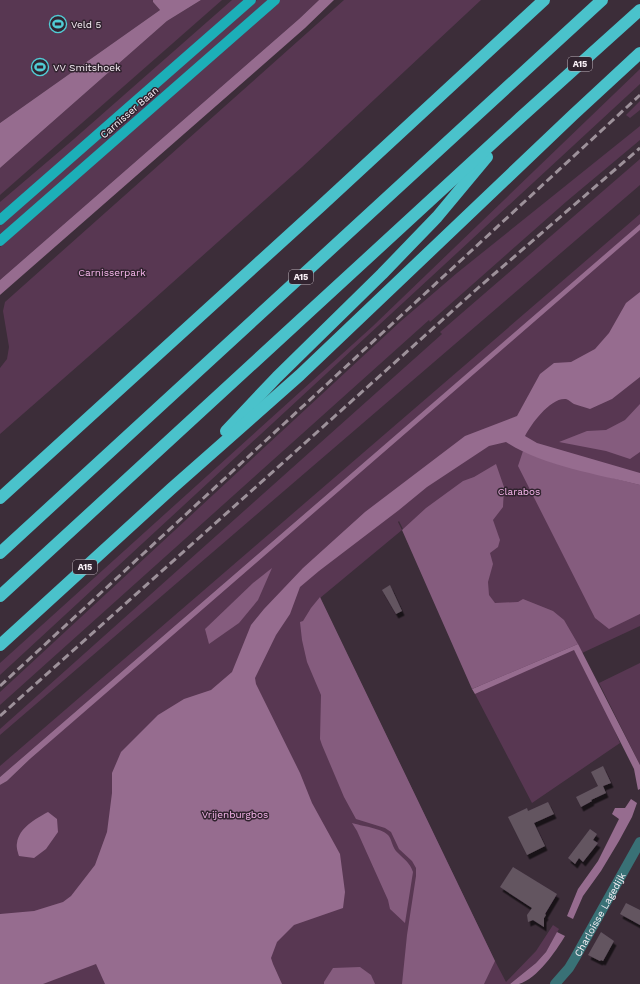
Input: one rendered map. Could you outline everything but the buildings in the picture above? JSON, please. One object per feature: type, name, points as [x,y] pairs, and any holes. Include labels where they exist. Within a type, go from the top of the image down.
[{"type":"highway","points":[[0,498],[321,206],[544,0]]},
{"type":"highway","name":"A15","points":[[0,553],[602,0]]},
{"type":"highway","name":"A15","points":[[0,596],[520,118],[640,10]]},
{"type":"highway","name":"A15","points":[[0,645],[170,490],[300,375],[640,53]]},
{"type":"highway","name":"A15","points":[[170,490],[277,378],[437,217],[520,118]]},
{"type":"main road","name":"Carnisser Baan","points":[[0,220],[252,0]]},
{"type":"main road","name":"Carnisser Baan","points":[[0,241],[274,0]]},
{"type":"street","name":"Charloisse Lagedijk","points":[[555,984],[569,968],[575,958],[640,842]]},
{"type":"green space","name":"VV Smitshoek","points":[[0,0],[153,0],[160,10],[0,123]]},
{"type":"green space","points":[[201,0],[222,0],[0,195],[0,168],[167,21]]},
{"type":"green space","points":[[232,0],[246,0],[0,216],[0,202]]},
{"type":"green space","points":[[257,0],[269,0],[0,236],[0,225]]},
{"type":"green space","points":[[280,0],[319,0],[0,280],[0,247]]},
{"type":"green space","name":"Carnisserpark","points":[[344,0],[481,0],[302,167],[0,434],[0,368],[7,359],[9,347],[3,311],[5,302]]},
{"type":"green space","points":[[640,69],[640,84],[0,675],[0,663],[373,326]]},
{"type":"green space","points":[[640,101],[640,110],[630,118],[626,115]]},
{"type":"green space","points":[[640,126],[640,140],[567,201],[430,322],[429,320],[0,705],[0,692],[401,321],[457,273]]},
{"type":"green space","points":[[640,159],[640,185],[0,735],[0,729],[442,334],[440,332]]},
{"type":"green space","name":"Vrijenburgbos","points":[[640,214],[640,626],[582,653],[620,743],[532,803],[475,694],[482,691],[399,521],[398,522],[402,530],[320,598],[506,982],[536,951],[553,925],[559,929],[546,952],[536,963],[510,984],[0,984],[0,785],[7,781],[30,759],[551,301],[0,777],[0,766]]},
{"type":"green space","points":[[640,663],[640,765],[599,683]]},
{"type":"shaded area","points":[[153,0],[201,0],[167,21],[0,168],[0,123],[160,10]]},
{"type":"shaded area","points":[[319,0],[334,0],[305,28],[0,295],[0,280]]},
{"type":"shaded area","points":[[640,224],[640,230],[30,759],[7,781],[0,785],[0,777]]},
{"type":"shaded area","points":[[640,292],[640,377],[612,399],[590,409],[574,404],[566,399],[554,402],[542,412],[525,436],[537,443],[640,473],[640,485],[553,463],[536,457],[506,442],[489,446],[427,487],[300,587],[290,614],[276,635],[255,678],[256,684],[300,773],[312,803],[340,854],[345,892],[343,908],[294,925],[277,942],[271,958],[282,984],[105,984],[96,964],[43,984],[0,984],[0,914],[34,911],[63,902],[71,896],[95,865],[107,832],[112,793],[112,773],[121,752],[158,715],[184,699],[211,690],[232,672],[251,625],[264,609],[303,568],[365,512],[465,436],[517,416],[540,374],[554,363],[571,362],[595,349],[609,333],[626,303]]},
{"type":"shaded area","points":[[640,404],[640,452],[630,459],[606,451],[559,442],[587,431],[606,430],[625,420]]},
{"type":"shaded area","points":[[523,451],[554,463],[640,485],[640,614],[609,629],[595,618],[518,466]]},
{"type":"shaded area","points":[[496,464],[504,487],[503,507],[493,520],[500,540],[498,547],[490,553],[493,564],[488,582],[489,595],[495,603],[518,602],[523,599],[553,611],[564,620],[578,644],[472,689],[402,530],[426,508],[463,481],[474,477]]},
{"type":"shaded area","points":[[272,568],[258,600],[239,623],[209,644],[205,629],[253,583]]},
{"type":"shaded area","points":[[320,597],[495,961],[484,984],[402,984],[416,868],[412,861],[399,849],[391,832],[385,828],[356,819],[344,797],[322,745],[320,739],[321,695],[307,662],[300,622],[303,621]]},
{"type":"shaded area","points":[[578,644],[640,765],[640,789],[638,790],[634,769],[574,650],[475,694],[472,689]]},
{"type":"shaded area","points":[[631,799],[637,803],[632,817],[619,841],[601,871],[583,896],[573,919],[567,916],[578,889],[598,861],[619,819],[612,814],[615,808],[625,808]]},
{"type":"shaded area","points":[[48,812],[57,819],[58,832],[46,849],[34,858],[19,856],[17,850],[18,838],[24,828]]},
{"type":"shaded area","points":[[352,823],[376,829],[388,835],[396,851],[410,866],[413,872],[405,923],[390,909],[388,900]]},
{"type":"shaded area","points":[[557,932],[565,936],[557,949],[539,971],[526,981],[519,984],[510,984],[536,963],[546,952]]},
{"type":"shaded area","points":[[360,967],[371,975],[375,984],[324,984],[333,968]]},
{"type":"railway","points":[[0,686],[640,95]]},
{"type":"railway","points":[[0,716],[478,288],[640,148]]},
{"type":"place","name":"Veld 5","points":[[58,24]]},
{"type":"place","name":"VV Smitshoek","points":[[40,67]]},
{"type":"park label","name":"Clarabos","points":[[519,491]]}]
